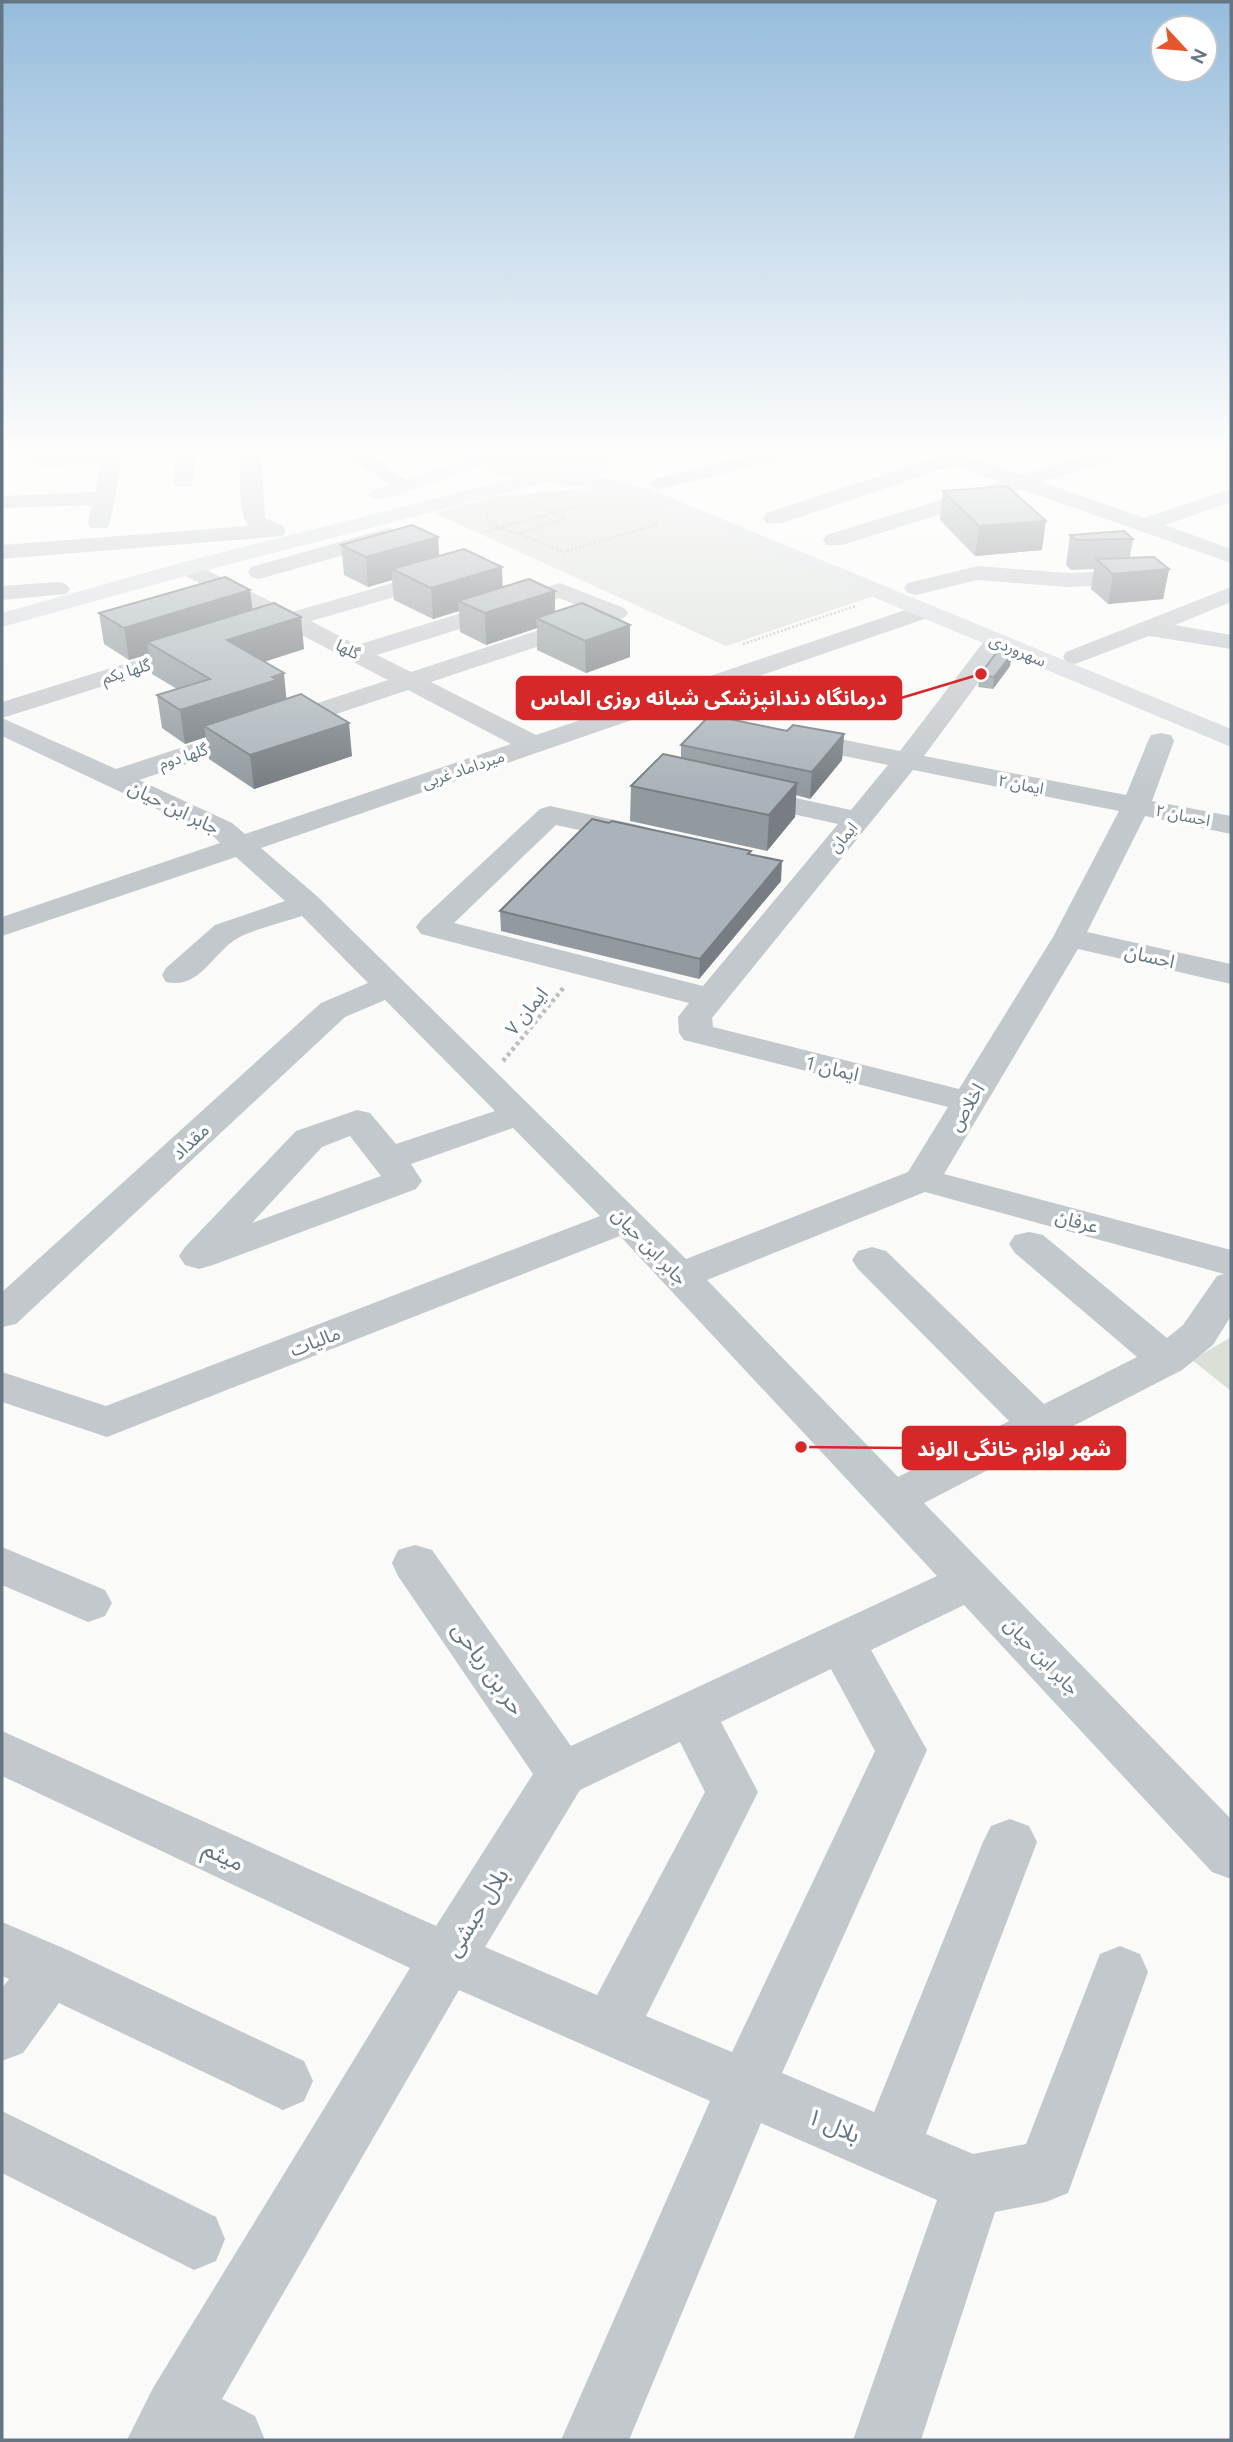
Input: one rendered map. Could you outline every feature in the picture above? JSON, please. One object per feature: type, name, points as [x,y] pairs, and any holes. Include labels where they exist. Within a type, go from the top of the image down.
[{"type":"main road","points":[[2,604],[155,563]]},
{"type":"main road","points":[[2,620],[208,563]]},
{"type":"main road","name":"سهروردی","points":[[816,563],[1075,657],[1231,721]]},
{"type":"main road","name":"سهروردی","points":[[846,563],[998,641],[1231,739]]},
{"type":"street","points":[[259,572],[292,563]]},
{"type":"street","name":"گلها","points":[[188,568],[534,745]]},
{"type":"street","name":"گلها یکم","points":[[2,710],[464,569]]},
{"type":"street","points":[[912,599],[961,575],[978,573],[1067,580],[1152,578]]},
{"type":"street","points":[[2,593],[58,589]]},
{"type":"street","name":"گلها دوم","points":[[114,779],[616,612],[561,590],[356,653]]},
{"type":"street","points":[[1075,657],[1231,594]]},
{"type":"street","name":"میرداماد غربی","points":[[2,927],[508,731],[912,599]]},
{"type":"street","name":"میرداماد غربی","points":[[2,899],[231,838],[534,745],[912,599]]},
{"type":"street","points":[[1147,628],[1231,642]]},
{"type":"street","name":"ایمان","points":[[696,1033],[695,1017],[801,870],[858,820],[998,641]]},
{"type":"street","name":"جابر ابن حیان","points":[[2,726],[231,838],[307,904],[626,1220],[1231,1854]]},
{"type":"street","name":"ایمان ۲","points":[[776,734],[1136,806]]},
{"type":"street","name":"اخلاص","points":[[922,1180],[1069,937],[1136,806],[1161,741]]},
{"type":"street","points":[[712,789],[858,820]]},
{"type":"street","name":"احسان ۲","points":[[1136,806],[1231,825]]},
{"type":"street","points":[[669,841],[550,815],[432,927],[710,998]]},
{"type":"street","points":[[178,975],[226,932],[307,904]]},
{"type":"street","name":"احسان","points":[[1069,937],[1231,974]]},
{"type":"street","name":"مقداد","points":[[2,1314],[333,1010],[390,986]]},
{"type":"street","name":"ایمان 1","points":[[696,1033],[969,1102]]},
{"type":"street","points":[[389,1158],[520,1114]]},
{"type":"street","points":[[357,1121],[389,1158],[403,1181],[199,1256],[309,1139],[357,1121]]},
{"type":"street","points":[[680,1276],[922,1180]]},
{"type":"street","name":"عرفان","points":[[922,1180],[1231,1263]]},
{"type":"street","name":"مالیات","points":[[6,1395],[107,1422],[626,1220]]},
{"type":"street","points":[[1029,1244],[1167,1360]]},
{"type":"street","points":[[872,1260],[1039,1425]]},
{"type":"street","points":[[893,1499],[1167,1360],[1198,1335],[1231,1285]]},
{"type":"street","name":"حر بن ریاحی","points":[[415,1563],[562,1774]]},
{"type":"street","points":[[2,1565],[88,1603]]},
{"type":"street","points":[[562,1774],[971,1581]]},
{"type":"street","points":[[595,2440],[746,2087],[901,1750],[841,1642]]},
{"type":"street","points":[[610,2028],[732,1792],[691,1713]]},
{"type":"street","name":"میثم","points":[[2,1752],[447,1958]]},
{"type":"street","name":"بلال حبشی","points":[[190,2431],[447,1958],[562,1774]]},
{"type":"street","points":[[890,2149],[1010,1842]]},
{"type":"street","points":[[2,2034],[26,1958],[283,2081]]},
{"type":"street","name":"بلال ۱","points":[[447,1958],[973,2185]]},
{"type":"street","points":[[887,2440],[973,2185],[1046,2171],[1120,1972]]},
{"type":"street","points":[[2,2141],[194,2239]]},
{"type":"path","points":[[743,644],[864,603]]},
{"type":"path","name":"ایمان ۷","points":[[486,1081],[568,982],[596,970]]},
{"type":"shaded area","points":[[544,563],[806,563],[883,593],[726,646]]},
{"type":"shaded area","points":[[1231,1337],[1231,1391],[1192,1360]]},
{"type":"building","points":[[414,563],[493,563],[502,567],[431,588],[392,569]]},
{"type":"building","points":[[1100,563],[1161,563],[1169,569],[1113,574]]},
{"type":"building","points":[[225,577],[250,590],[124,628],[99,613]]},
{"type":"building","points":[[529,579],[555,591],[485,613],[458,601]]},
{"type":"building","points":[[274,603],[301,617],[227,640],[284,673],[272,677],[277,680],[180,710],[157,695],[210,679],[147,642]]},
{"type":"building","points":[[582,603],[630,625],[585,641],[536,618]]},
{"type":"building","points":[[999,649],[1012,654],[994,677],[980,675]]},
{"type":"building","points":[[301,694],[349,723],[250,755],[204,726]]},
{"type":"building","points":[[710,715],[787,731],[793,725],[844,734],[812,772],[681,745]]},
{"type":"building","points":[[663,754],[797,783],[769,815],[631,786]]},
{"type":"building","points":[[592,819],[751,851],[748,854],[782,861],[700,959],[500,911]]},
{"type":"place","name":"درمانگاه دندان‍‍پزشکی شبانه روزی الماس","points":[[981,674]]},
{"type":"place","name":"شهر لوازم خانگی الوند","points":[[801,1447]]}]
